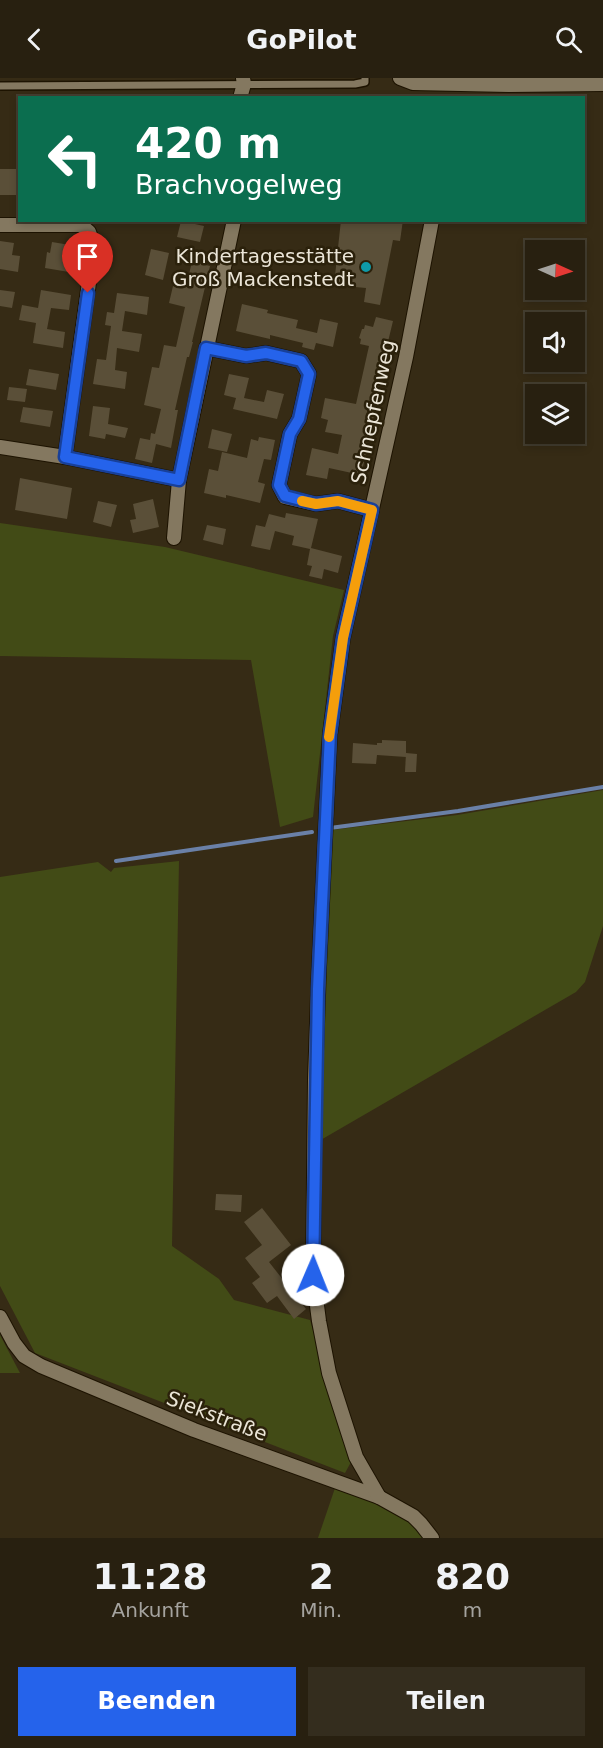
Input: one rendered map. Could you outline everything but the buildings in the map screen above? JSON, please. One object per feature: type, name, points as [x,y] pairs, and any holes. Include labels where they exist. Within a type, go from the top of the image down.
[{"type":"street","points":[[400,78],[413,83],[457,90],[509,86],[603,84]]},
{"type":"street","points":[[174,538],[179,480],[234,222]]},
{"type":"street","name":"Schnepfenweg","points":[[379,1497],[356,1456],[329,1373],[313,1275],[318,978],[330,734],[343,638],[406,357],[432,222]]},
{"type":"street","points":[[0,225],[81,225],[89,232],[94,246],[65,457]]},
{"type":"street","points":[[206,348],[246,356],[266,353],[301,361],[309,374],[299,419],[290,434],[279,485],[285,496],[316,504],[338,501],[372,510]]},
{"type":"street","points":[[0,447],[65,457],[179,480]]},
{"type":"street","name":"Siekstraße","points":[[0,1317],[24,1356],[42,1366],[194,1430],[379,1497],[413,1516],[432,1538]]},
{"type":"lane","points":[[0,86],[85,82],[242,87],[356,84],[364,81],[364,78]]},
{"type":"green space","points":[[0,523],[165,547],[344,590],[333,636],[313,817],[280,827],[251,660],[0,656]]},
{"type":"green space","points":[[603,790],[603,926],[585,982],[576,992],[319,1141],[331,830],[457,815]]},
{"type":"green space","points":[[179,861],[172,1246],[219,1279],[234,1300],[310,1320],[351,1462],[345,1473],[35,1353],[0,1286],[0,877],[98,862],[111,872],[114,868]]},
{"type":"green space","points":[[0,1335],[20,1373],[0,1373]]},
{"type":"green space","points":[[335,1488],[372,1500],[396,1511],[416,1527],[423,1538],[318,1538]]},
{"type":"waterway","points":[[330,828],[458,811],[603,787]]},
{"type":"waterway","points":[[116,861],[312,832]]},
{"type":"slow traffic","points":[[302,501],[316,504],[338,501],[372,510],[343,638],[329,737]]},
{"type":"place","name":"Kindertagesstätte Groß Mackenstedt","points":[[366,267]]},
{"type":"route","points":[[88,293],[65,457],[179,480],[206,348],[246,356],[266,353],[301,361],[309,374],[299,419],[290,434],[279,485],[285,496],[316,504],[338,501],[372,510],[343,638],[330,734],[315,1080],[313,1275]]}]
